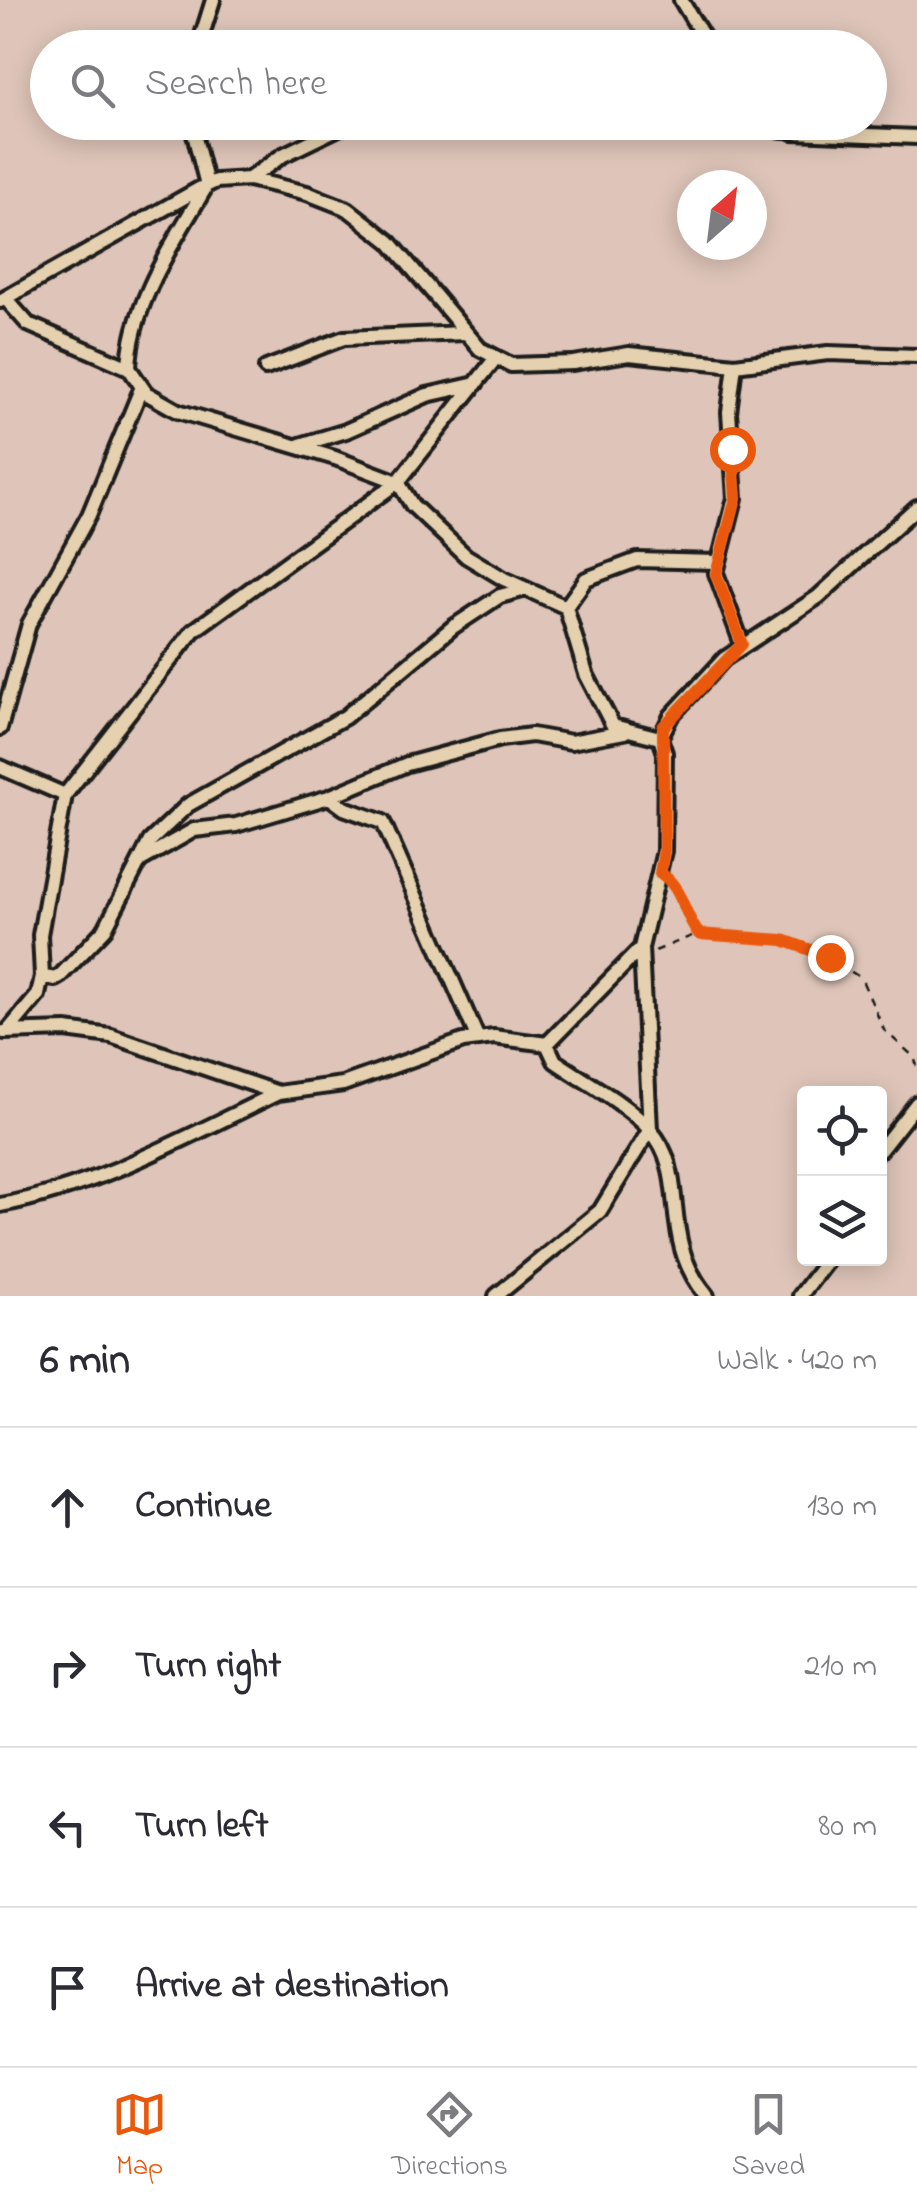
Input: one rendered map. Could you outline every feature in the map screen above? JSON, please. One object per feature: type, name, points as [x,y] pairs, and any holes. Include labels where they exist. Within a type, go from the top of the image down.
[{"type":"street","points":[[681,0],[699,30]]},
{"type":"street","points":[[203,30],[212,1]]},
{"type":"street","points":[[887,135],[917,137]]},
{"type":"street","points":[[128,368],[154,278],[207,185],[195,140]]},
{"type":"street","points":[[249,179],[283,155],[314,140]]},
{"type":"street","points":[[660,738],[624,732],[613,726],[592,688],[566,607],[466,556],[412,505],[398,482],[296,446],[194,418],[141,389],[128,368],[28,324],[3,300],[207,185],[249,179],[330,200],[367,222],[390,242],[465,333],[495,359],[511,364],[550,365],[646,354],[736,366],[828,354],[917,356]]},
{"type":"street","points":[[266,368],[344,338],[465,333]]},
{"type":"street","points":[[4,1032],[30,1008],[42,976],[39,945],[66,795],[193,631],[398,482],[495,359]]},
{"type":"street","points":[[736,366],[728,412],[736,498],[716,574],[742,644]]},
{"type":"street","points":[[296,446],[346,432],[427,396],[476,384]]},
{"type":"street","points":[[0,728],[28,624],[89,515],[141,389]]},
{"type":"street","points":[[707,1296],[681,1255],[672,1174],[650,1129],[640,948],[660,873],[665,752],[660,738],[671,716],[742,644],[770,632],[818,597],[917,507]]},
{"type":"street","points":[[566,607],[586,579],[637,560],[717,562]]},
{"type":"street","points":[[42,976],[55,980],[105,929],[159,831],[201,795],[345,717],[453,627],[500,596],[528,588]]},
{"type":"street","points":[[139,862],[194,830],[236,825],[329,796],[407,764],[500,739],[532,735],[570,742],[624,732]]},
{"type":"street","points":[[0,767],[66,795]]},
{"type":"street","points":[[329,796],[344,808],[384,822],[478,1039]]},
{"type":"street","points":[[547,1044],[640,948]]},
{"type":"street","points":[[4,1032],[66,1030],[111,1036],[278,1093]]},
{"type":"street","points":[[0,1205],[36,1199],[107,1173],[278,1093],[343,1084],[450,1044],[478,1039],[547,1044]]},
{"type":"street","points":[[547,1044],[555,1061],[650,1129]]},
{"type":"street","points":[[887,1141],[917,1104]]},
{"type":"street","points":[[496,1296],[600,1211],[650,1129]]},
{"type":"street","points":[[800,1296],[823,1266]]},
{"type":"path","points":[[660,873],[677,887],[685,912],[699,934]]},
{"type":"path","points":[[640,948],[664,950],[699,934],[783,940],[811,947],[848,967],[870,991],[891,1040],[915,1056],[917,1066]]},
{"type":"route","points":[[732,449],[736,498],[716,574],[742,644],[663,727],[660,738],[665,752],[664,851],[660,873],[677,887],[685,912],[699,934],[783,940],[830,957]]}]
